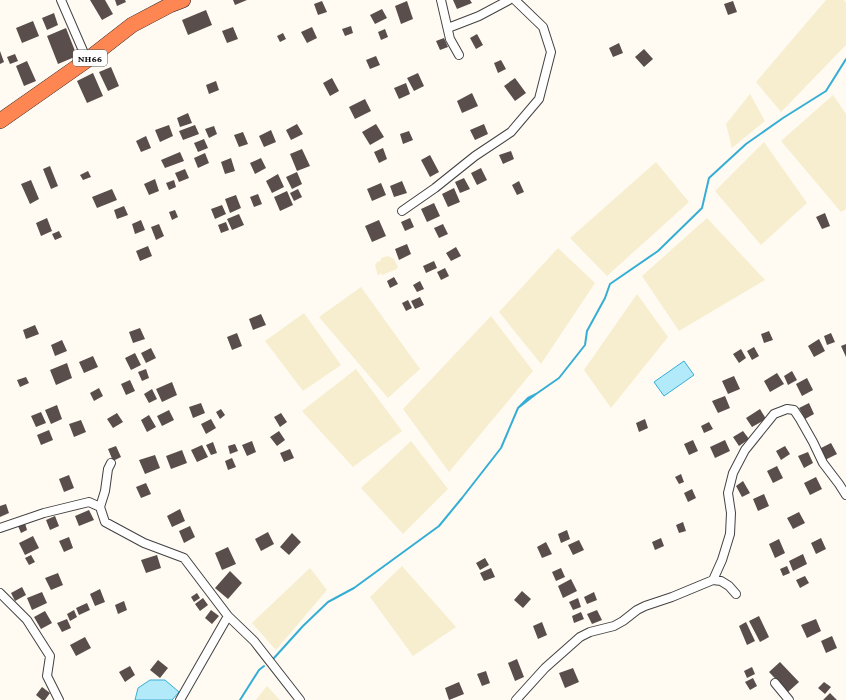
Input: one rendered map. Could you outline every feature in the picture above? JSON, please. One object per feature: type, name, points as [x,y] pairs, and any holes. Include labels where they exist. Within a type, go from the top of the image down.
[{"type":"highway","name":"NH66","points":[[0,121],[87,60],[132,25],[170,5],[183,0]]},
{"type":"street","points":[[61,0],[87,60]]},
{"type":"street","points":[[441,0],[450,39],[459,55]]},
{"type":"street","points":[[448,28],[479,16],[509,0]]},
{"type":"street","points":[[402,211],[435,188],[475,156],[511,132],[539,99],[551,52],[543,27],[515,0]]},
{"type":"street","points":[[714,580],[730,534],[732,513],[728,494],[733,473],[745,450],[774,414],[787,409],[794,410],[813,442],[823,463],[846,495]]},
{"type":"street","points":[[111,463],[108,468],[100,507],[105,522],[144,543],[184,558],[228,616],[254,641],[300,700]]},
{"type":"street","points":[[0,528],[44,513],[89,502],[100,507]]},
{"type":"street","points":[[516,700],[545,668],[580,637],[590,632],[614,626],[645,606],[714,580],[722,581],[736,594]]},
{"type":"street","points":[[0,594],[27,620],[50,656],[47,676],[59,700]]},
{"type":"street","points":[[180,700],[228,616]]},
{"type":"street","points":[[776,683],[789,700]]},
{"type":"shaded area","points":[[826,0],[844,0],[846,3],[846,45],[781,112],[756,82]]},
{"type":"shaded area","points":[[750,94],[765,121],[732,148],[726,124]]},
{"type":"shaded area","points":[[833,95],[846,114],[846,209],[841,212],[781,141]]},
{"type":"shaded area","points":[[764,142],[807,203],[761,245],[715,191]]},
{"type":"shaded area","points":[[656,162],[689,202],[607,276],[570,238]]},
{"type":"shaded area","points":[[707,218],[765,280],[679,331],[642,276]]},
{"type":"shaded area","points":[[558,248],[595,283],[541,364],[499,312]]},
{"type":"shaded area","points":[[388,256],[394,259],[398,267],[397,269],[382,275],[381,273],[378,276],[375,265],[378,261],[380,262],[381,258]]},
{"type":"shaded area","points":[[361,287],[420,369],[388,398],[319,317]]},
{"type":"shaded area","points":[[637,294],[668,337],[611,408],[584,370]]},
{"type":"shaded area","points":[[304,313],[341,365],[303,391],[265,341]]},
{"type":"shaded area","points":[[491,316],[533,371],[449,472],[403,409]]},
{"type":"shaded area","points":[[356,369],[402,431],[353,467],[302,411]]},
{"type":"shaded area","points":[[411,441],[448,489],[403,534],[361,488]]},
{"type":"shaded area","points":[[402,566],[456,627],[413,656],[370,597]]},
{"type":"shaded area","points":[[310,568],[327,590],[276,650],[252,623]]},
{"type":"shaded area","points":[[267,686],[280,700],[256,700]]},
{"type":"water","points":[[684,361],[694,375],[664,396],[654,382]]},
{"type":"water","points":[[150,680],[165,680],[179,692],[172,700],[135,700],[138,688]]},
{"type":"building","points":[[90,0],[105,0],[113,14],[102,20]]},
{"type":"building","points":[[115,0],[125,0],[126,2],[117,6]]},
{"type":"building","points":[[233,0],[247,0],[235,5]]},
{"type":"building","points":[[453,0],[470,0],[472,3],[457,9]]},
{"type":"building","points":[[322,1],[327,12],[318,15],[314,4]]},
{"type":"building","points":[[407,1],[413,19],[401,24],[395,6]]},
{"type":"building","points":[[733,1],[737,12],[728,15],[724,4]]},
{"type":"building","points":[[382,9],[387,18],[375,24],[370,15]]},
{"type":"building","points":[[206,10],[212,25],[188,35],[182,20]]},
{"type":"building","points":[[54,13],[58,25],[47,30],[42,18]]},
{"type":"building","points":[[33,21],[39,36],[22,43],[16,28]]},
{"type":"building","points":[[351,26],[353,33],[345,36],[342,29]]},
{"type":"building","points":[[233,27],[238,39],[227,43],[222,31]]},
{"type":"building","points":[[312,27],[317,38],[307,43],[301,32]]},
{"type":"building","points":[[66,28],[77,56],[58,64],[47,36]]},
{"type":"building","points":[[385,29],[388,37],[381,40],[378,32]]},
{"type":"building","points":[[283,33],[286,39],[280,42],[277,36]]},
{"type":"building","points":[[477,34],[483,45],[476,49],[470,38]]},
{"type":"building","points":[[444,38],[448,47],[440,50],[436,41]]},
{"type":"building","points":[[619,43],[623,53],[613,57],[609,48]]},
{"type":"building","points":[[644,49],[653,59],[644,67],[635,57]]},
{"type":"building","points":[[0,51],[4,62],[0,64]]},
{"type":"building","points":[[15,54],[18,61],[10,64],[7,57]]},
{"type":"building","points":[[376,56],[380,65],[370,69],[366,60]]},
{"type":"building","points":[[501,60],[506,69],[498,73],[494,63]]},
{"type":"building","points":[[27,61],[36,81],[24,86],[16,66]]},
{"type":"building","points":[[111,67],[119,86],[108,91],[99,72]]},
{"type":"building","points":[[93,73],[103,96],[87,103],[77,81]]},
{"type":"building","points":[[418,73],[424,86],[414,91],[407,78]]},
{"type":"building","points":[[332,78],[339,91],[330,96],[323,83]]},
{"type":"building","points":[[515,78],[526,93],[515,101],[504,86]]},
{"type":"building","points":[[216,81],[219,90],[209,94],[206,85]]},
{"type":"building","points":[[406,83],[410,94],[399,99],[394,88]]},
{"type":"building","points":[[472,93],[478,106],[462,113],[457,101]]},
{"type":"building","points":[[365,99],[371,111],[355,119],[349,107]]},
{"type":"building","points":[[188,113],[192,123],[180,127],[177,118]]},
{"type":"building","points":[[297,124],[303,134],[291,140],[286,130]]},
{"type":"building","points":[[376,124],[384,137],[370,145],[362,132]]},
{"type":"building","points":[[484,124],[488,134],[475,140],[470,130]]},
{"type":"building","points":[[169,125],[173,136],[160,142],[155,130]]},
{"type":"building","points":[[195,125],[199,134],[183,140],[179,131]]},
{"type":"building","points":[[214,126],[217,134],[209,138],[205,129]]},
{"type":"building","points":[[271,130],[276,142],[264,147],[259,136]]},
{"type":"building","points":[[409,131],[413,140],[403,144],[400,134]]},
{"type":"building","points":[[243,132],[248,144],[239,147],[234,135]]},
{"type":"building","points":[[146,136],[151,148],[141,152],[136,141]]},
{"type":"building","points":[[204,139],[208,148],[198,152],[194,143]]},
{"type":"building","points":[[383,148],[387,159],[379,163],[374,152]]},
{"type":"building","points":[[302,149],[310,166],[297,171],[290,154]]},
{"type":"building","points":[[511,151],[514,159],[503,164],[499,155]]},
{"type":"building","points":[[180,152],[184,161],[165,168],[161,160]]},
{"type":"building","points":[[205,153],[209,163],[198,168],[194,158]]},
{"type":"building","points":[[430,155],[439,172],[430,177],[421,160]]},
{"type":"building","points":[[231,158],[235,171],[225,174],[221,162]]},
{"type":"building","points":[[261,158],[266,168],[255,174],[250,163]]},
{"type":"building","points":[[50,166],[58,186],[51,189],[43,169]]},
{"type":"building","points":[[481,168],[487,180],[477,185],[471,173]]},
{"type":"building","points":[[185,169],[189,178],[179,182],[175,173]]},
{"type":"building","points":[[88,171],[91,177],[83,180],[80,175]]},
{"type":"building","points":[[297,172],[302,184],[292,189],[286,177]]},
{"type":"building","points":[[278,174],[284,187],[272,193],[266,181]]},
{"type":"building","points":[[464,178],[470,189],[460,193],[455,182]]},
{"type":"building","points":[[155,179],[159,191],[149,195],[144,184]]},
{"type":"building","points":[[31,180],[39,199],[30,204],[21,184]]},
{"type":"building","points":[[174,180],[176,187],[169,190],[166,183]]},
{"type":"building","points":[[402,181],[407,193],[394,197],[390,186]]},
{"type":"building","points":[[519,181],[524,192],[517,195],[512,185]]},
{"type":"building","points":[[381,183],[386,195],[372,201],[367,189]]},
{"type":"building","points":[[454,188],[460,202],[448,207],[442,194]]},
{"type":"building","points":[[112,189],[117,200],[97,208],[92,197]]},
{"type":"building","points":[[298,189],[302,197],[294,201],[290,193]]},
{"type":"building","points":[[287,191],[293,205],[280,211],[274,197]]},
{"type":"building","points":[[258,194],[262,204],[254,207],[250,197]]},
{"type":"building","points":[[236,195],[241,208],[230,213],[225,199]]},
{"type":"building","points":[[434,203],[440,216],[427,222],[421,209]]},
{"type":"building","points":[[222,205],[226,214],[215,219],[211,209]]},
{"type":"building","points":[[124,206],[128,215],[117,219],[114,210]]},
{"type":"building","points":[[175,210],[178,217],[172,220],[169,212]]},
{"type":"building","points":[[825,213],[830,226],[822,229],[816,217]]},
{"type":"building","points":[[239,214],[244,225],[232,230],[227,219]]},
{"type":"building","points":[[47,218],[52,231],[41,236],[36,223]]},
{"type":"building","points":[[410,218],[414,227],[405,231],[401,222]]},
{"type":"building","points":[[141,220],[145,230],[135,234],[132,224]]},
{"type":"building","points":[[379,220],[386,236],[372,242],[365,226]]},
{"type":"building","points":[[226,222],[229,230],[221,233],[218,225]]},
{"type":"building","points":[[159,224],[164,236],[156,240],[151,227]]},
{"type":"building","points":[[443,224],[448,234],[439,238],[434,228]]},
{"type":"building","points":[[59,231],[62,237],[55,240],[52,234]]},
{"type":"building","points":[[407,244],[411,254],[399,260],[395,249]]},
{"type":"building","points":[[148,246],[152,256],[140,261],[136,251]]},
{"type":"building","points":[[456,247],[461,256],[451,261],[446,253]]},
{"type":"building","points":[[434,261],[437,268],[426,273],[423,266]]},
{"type":"building","points":[[445,268],[449,276],[441,280],[437,272]]},
{"type":"building","points":[[394,277],[398,284],[390,288],[387,281]]},
{"type":"building","points":[[420,281],[424,289],[417,292],[413,285]]},
{"type":"building","points":[[420,297],[424,305],[415,309],[411,301]]},
{"type":"building","points":[[408,300],[412,308],[406,311],[402,303]]},
{"type":"building","points":[[261,314],[266,325],[253,330],[249,319]]},
{"type":"building","points":[[35,325],[39,334],[26,339],[23,330]]},
{"type":"building","points":[[140,328],[145,339],[133,343],[129,332]]},
{"type":"building","points":[[769,331],[773,340],[764,343],[761,334]]},
{"type":"building","points":[[237,333],[242,346],[232,350],[227,337]]},
{"type":"building","points":[[831,333],[835,342],[827,345],[824,336]]},
{"type":"building","points":[[819,339],[825,351],[814,357],[808,346]]},
{"type":"building","points":[[62,340],[67,351],[55,356],[51,345]]},
{"type":"building","points":[[846,344],[846,357],[841,346]]},
{"type":"building","points":[[754,347],[759,356],[752,360],[747,351]]},
{"type":"building","points":[[151,348],[156,358],[146,363],[141,353]]},
{"type":"building","points":[[741,349],[746,358],[739,363],[733,354]]},
{"type":"building","points":[[135,353],[141,365],[131,370],[125,358]]},
{"type":"building","points":[[93,356],[98,367],[84,373],[79,362]]},
{"type":"building","points":[[67,363],[72,378],[56,385],[50,370]]},
{"type":"building","points":[[146,369],[149,378],[142,381],[138,372]]},
{"type":"building","points":[[792,371],[797,380],[788,385],[784,376]]},
{"type":"building","points":[[777,373],[784,384],[770,392],[764,381]]},
{"type":"building","points":[[734,376],[740,389],[728,394],[722,381]]},
{"type":"building","points":[[26,377],[29,383],[20,387],[17,380]]},
{"type":"building","points":[[807,378],[813,390],[802,396],[796,384]]},
{"type":"building","points":[[130,380],[135,391],[126,395],[121,384]]},
{"type":"building","points":[[172,382],[177,395],[162,402],[156,389]]},
{"type":"building","points":[[99,388],[103,396],[94,401],[90,393]]},
{"type":"building","points":[[152,389],[157,399],[149,403],[144,394]]},
{"type":"building","points":[[725,396],[730,408],[718,413],[712,401]]},
{"type":"building","points":[[201,403],[205,413],[193,418],[189,407]]},
{"type":"building","points":[[809,403],[814,414],[805,419],[799,408]]},
{"type":"building","points":[[57,405],[62,419],[51,424],[45,410]]},
{"type":"building","points":[[221,409],[225,415],[220,419],[216,412]]},
{"type":"building","points":[[760,409],[766,419],[752,427],[746,418]]},
{"type":"building","points":[[169,410],[174,420],[162,426],[157,416]]},
{"type":"building","points":[[41,412],[46,423],[36,427],[31,416]]},
{"type":"building","points":[[117,413],[123,422],[113,428],[107,419]]},
{"type":"building","points":[[281,413],[287,422],[280,427],[274,417]]},
{"type":"building","points":[[149,415],[156,427],[147,432],[141,420]]},
{"type":"building","points":[[211,419],[216,428],[206,434],[201,424]]},
{"type":"building","points":[[645,419],[648,428],[639,432],[636,423]]},
{"type":"building","points":[[81,420],[86,432],[74,437],[69,424]]},
{"type":"building","points":[[709,422],[713,429],[704,433],[701,426]]},
{"type":"building","points":[[49,430],[53,440],[41,445],[37,435]]},
{"type":"building","points":[[279,431],[285,440],[277,446],[270,437]]},
{"type":"building","points":[[743,431],[749,439],[739,446],[733,437]]},
{"type":"building","points":[[693,440],[698,451],[689,455],[684,444]]},
{"type":"building","points":[[725,440],[730,451],[715,458],[710,447]]},
{"type":"building","points":[[252,441],[256,452],[247,456],[242,445]]},
{"type":"building","points":[[213,442],[217,453],[211,455],[206,445]]},
{"type":"building","points":[[831,443],[837,454],[825,460],[819,449]]},
{"type":"building","points":[[235,444],[238,451],[230,454],[228,446]]},
{"type":"building","points":[[202,445],[208,457],[197,462],[191,450]]},
{"type":"building","points":[[116,446],[121,457],[113,461],[108,449]]},
{"type":"building","points":[[785,446],[790,454],[781,460],[776,451]]},
{"type":"building","points":[[290,449],[294,458],[284,462],[280,453]]},
{"type":"building","points":[[182,450],[187,463],[171,469],[166,456]]},
{"type":"building","points":[[808,452],[813,463],[804,468],[798,456]]},
{"type":"building","points":[[155,455],[160,468],[145,474],[139,460]]},
{"type":"building","points":[[232,458],[236,467],[228,470],[225,461]]},
{"type":"building","points":[[777,466],[783,478],[773,483],[767,471]]},
{"type":"building","points":[[681,474],[684,482],[679,484],[675,477]]},
{"type":"building","points":[[69,475],[74,488],[64,492],[59,479]]},
{"type":"building","points":[[816,477],[822,489],[810,495],[804,483]]},
{"type":"building","points":[[743,481],[750,493],[742,497],[736,486]]},
{"type":"building","points":[[146,483],[151,494],[141,498],[136,487]]},
{"type":"building","points":[[692,489],[696,498],[688,502],[684,493]]},
{"type":"building","points":[[764,494],[769,506],[758,511],[753,499]]},
{"type":"building","points":[[6,504],[9,513],[0,517],[0,506]]},
{"type":"building","points":[[180,509],[185,521],[172,527],[167,516]]},
{"type":"building","points":[[89,510],[94,520],[79,526],[75,516]]},
{"type":"building","points":[[799,512],[805,523],[793,529],[787,518]]},
{"type":"building","points":[[55,516],[59,526],[50,530],[46,520]]},
{"type":"building","points":[[683,522],[686,531],[679,533],[676,525]]},
{"type":"building","points":[[25,523],[27,530],[21,533],[18,526]]},
{"type":"building","points":[[190,526],[195,537],[184,543],[179,531]]},
{"type":"building","points":[[567,530],[570,539],[561,543],[558,534]]},
{"type":"building","points":[[268,532],[274,544],[261,551],[255,539]]},
{"type":"building","points":[[292,533],[301,542],[289,555],[280,547]]},
{"type":"building","points":[[33,536],[39,548],[25,555],[19,543]]},
{"type":"building","points":[[69,537],[73,548],[64,552],[59,541]]},
{"type":"building","points":[[661,538],[664,546],[655,550],[652,542]]},
{"type":"building","points":[[821,538],[826,549],[816,554],[811,543]]},
{"type":"building","points":[[779,539],[785,553],[775,558],[769,544]]},
{"type":"building","points":[[579,540],[584,550],[573,555],[568,545]]},
{"type":"building","points":[[546,542],[552,554],[542,558],[537,547]]},
{"type":"building","points":[[228,547],[236,564],[222,570],[215,553]]},
{"type":"building","points":[[803,554],[807,564],[793,571],[789,561]]},
{"type":"building","points":[[31,555],[35,562],[29,565],[25,558]]},
{"type":"building","points":[[157,555],[161,568],[146,573],[141,560]]},
{"type":"building","points":[[485,558],[489,565],[480,570],[476,563]]},
{"type":"building","points":[[787,566],[790,573],[783,576],[780,569]]},
{"type":"building","points":[[491,568],[495,577],[484,581],[480,573]]},
{"type":"building","points":[[561,568],[565,577],[556,581],[552,572]]},
{"type":"building","points":[[230,571],[242,583],[228,599],[215,588]]},
{"type":"building","points":[[58,573],[63,585],[51,590],[45,578]]},
{"type":"building","points":[[805,576],[809,583],[800,588],[796,580]]},
{"type":"building","points":[[571,579],[577,591],[563,598],[558,586]]},
{"type":"building","points":[[22,587],[26,595],[15,601],[11,593]]},
{"type":"building","points":[[100,589],[105,602],[95,606],[90,594]]},
{"type":"building","points":[[522,591],[531,599],[523,608],[514,600]]},
{"type":"building","points":[[42,592],[47,603],[32,610],[27,598]]},
{"type":"building","points":[[594,592],[597,600],[587,604],[584,597]]},
{"type":"building","points":[[197,593],[200,598],[194,602],[191,597]]},
{"type":"building","points":[[203,598],[208,605],[200,611],[195,604]]},
{"type":"building","points":[[578,598],[581,607],[573,610],[569,602]]},
{"type":"building","points":[[124,601],[127,610],[118,614],[115,605]]},
{"type":"building","points":[[87,603],[90,610],[79,615],[76,608]]},
{"type":"building","points":[[74,610],[77,617],[70,621],[67,614]]},
{"type":"building","points":[[211,610],[219,616],[212,624],[205,618]]},
{"type":"building","points":[[597,610],[602,620],[592,624],[587,614]]},
{"type":"building","points":[[45,611],[52,623],[41,629],[34,617]]},
{"type":"building","points":[[581,612],[584,619],[574,623],[572,616]]},
{"type":"building","points":[[759,616],[769,637],[760,642],[749,621]]},
{"type":"building","points":[[67,619],[71,628],[62,632],[57,623]]},
{"type":"building","points":[[816,619],[821,631],[807,638],[801,625]]},
{"type":"building","points":[[542,622],[547,635],[538,639],[533,626]]},
{"type":"building","points":[[746,622],[755,641],[747,645],[739,626]]},
{"type":"building","points":[[832,636],[837,648],[826,653],[821,641]]},
{"type":"building","points":[[85,637],[91,648],[76,656],[70,645]]},
{"type":"building","points":[[517,659],[524,677],[515,681],[508,663]]},
{"type":"building","points":[[158,660],[168,668],[160,678],[150,670]]},
{"type":"building","points":[[780,662],[799,682],[788,692],[769,672]]},
{"type":"building","points":[[130,666],[135,675],[125,682],[119,672]]},
{"type":"building","points":[[752,667],[755,674],[747,678],[744,671]]},
{"type":"building","points":[[573,668],[579,682],[565,688],[559,673]]},
{"type":"building","points":[[486,671],[490,683],[482,686],[477,674]]},
{"type":"building","points":[[753,678],[757,686],[750,690],[745,682]]},
{"type":"building","points":[[459,682],[464,694],[449,700],[445,688]]},
{"type":"building","points":[[824,682],[831,687],[825,694],[818,688]]},
{"type":"building","points":[[42,687],[50,693],[45,700],[42,700],[36,695]]},
{"type":"building","points":[[830,693],[837,700],[823,700]]},
{"type":"waterway","points":[[536,394],[559,378],[585,345],[587,331],[605,298],[610,284],[658,251],[702,208],[709,178],[746,144],[783,118],[826,91],[846,59]]},
{"type":"waterway","points":[[274,658],[303,626],[328,602],[354,588],[439,526],[501,448],[518,408],[528,398],[536,394],[518,408]]},
{"type":"waterway","points":[[240,700],[259,670],[264,666]]}]
